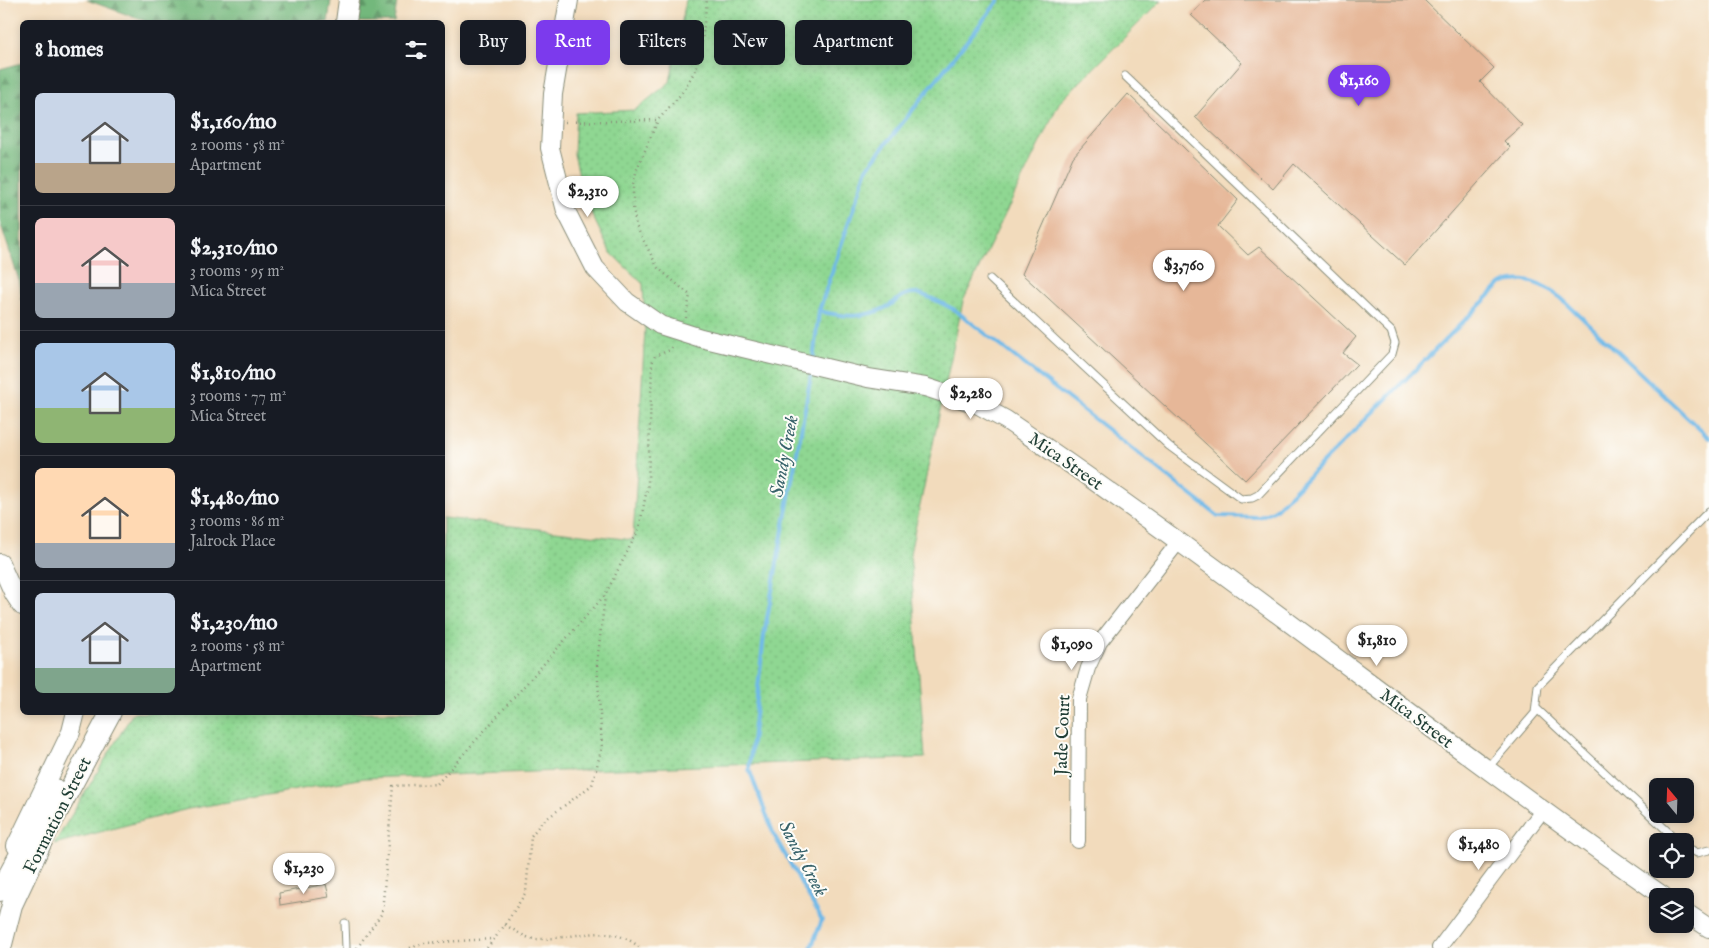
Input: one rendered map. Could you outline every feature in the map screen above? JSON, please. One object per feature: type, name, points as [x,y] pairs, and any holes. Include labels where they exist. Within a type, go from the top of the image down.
[{"type":"main road","points":[[346,20],[349,0]]},
{"type":"main road","name":"Formation Street","points":[[0,891],[95,715]]},
{"type":"main road","name":"Formation Street","points":[[1,948],[12,905],[44,837],[109,715]]},
{"type":"street","name":"Mica Street","points":[[569,0],[553,94],[550,148],[566,211],[595,268],[627,302],[660,325],[756,352],[868,378],[925,387],[977,404],[1006,420],[1180,540],[1486,770],[1652,888]]},
{"type":"street","name":"Jade Court","points":[[1078,841],[1079,699],[1088,668],[1100,642],[1180,540]]},
{"type":"street","points":[[0,563],[20,603]]},
{"type":"street","points":[[0,886],[24,825],[71,732],[75,715]]},
{"type":"street","points":[[1439,948],[1542,811]]},
{"type":"street","points":[[1694,918],[1709,928]]},
{"type":"lane","points":[[990,278],[1169,446],[1241,499],[1252,498],[1258,495],[1392,354],[1395,343],[1391,331],[1125,76]]},
{"type":"lane","points":[[1486,770],[1534,713],[1538,686],[1709,511]]},
{"type":"lane","points":[[1536,708],[1669,833]]},
{"type":"lane","points":[[1694,851],[1697,853],[1709,850]]},
{"type":"lane","points":[[345,923],[346,948]]},
{"type":"path","points":[[357,948],[382,913],[393,786],[437,784],[605,595],[639,529],[648,484],[652,363],[655,356],[670,350],[678,340],[688,312],[690,295],[658,268],[636,226],[633,206],[633,184],[637,169],[658,120],[682,94],[695,71],[702,40],[707,0]]},
{"type":"path","points":[[552,122],[658,120]]},
{"type":"path","points":[[487,948],[505,925],[526,892],[531,836],[541,823],[592,785],[602,747],[597,664],[605,595]]},
{"type":"path","points":[[505,925],[532,939],[577,934],[614,934],[640,948]]},
{"type":"path","points":[[410,948],[424,943],[494,939]]},
{"type":"green space","points":[[87,0],[331,0],[328,20],[142,20]]},
{"type":"green space","points":[[362,0],[397,0],[394,20],[359,20]]},
{"type":"green space","points":[[686,0],[1162,0],[1059,103],[963,301],[910,553],[925,758],[364,778],[188,809],[54,844],[132,715],[445,715],[445,518],[633,540],[645,330],[643,284],[610,252],[585,200],[574,154],[576,113],[635,110],[670,82],[673,65],[704,65],[704,20],[682,20]]},
{"type":"green space","points":[[20,64],[20,283],[0,222],[0,69]]},
{"type":"building","points":[[1205,0],[1424,0],[1494,68],[1480,82],[1522,125],[1504,141],[1510,147],[1405,265],[1294,164],[1273,189],[1195,117],[1242,63],[1191,15]]},
{"type":"building","points":[[1128,94],[1238,200],[1218,226],[1248,255],[1259,247],[1356,337],[1343,353],[1357,364],[1245,480],[1022,274],[1073,157]]},
{"type":"building","points":[[326,884],[329,897],[280,905],[279,893]]},
{"type":"waterway","name":"Sandy Creek","points":[[813,360],[819,311],[867,168],[999,0]]},
{"type":"waterway","points":[[819,311],[845,316],[870,314],[887,307],[911,293],[925,296],[955,310],[1218,516],[1259,517],[1275,510],[1501,284],[1509,281],[1532,282],[1561,298],[1709,438]]},
{"type":"waterway","name":"Sandy Creek","points":[[811,948],[822,920],[774,835],[749,769],[764,635],[812,370]]}]
